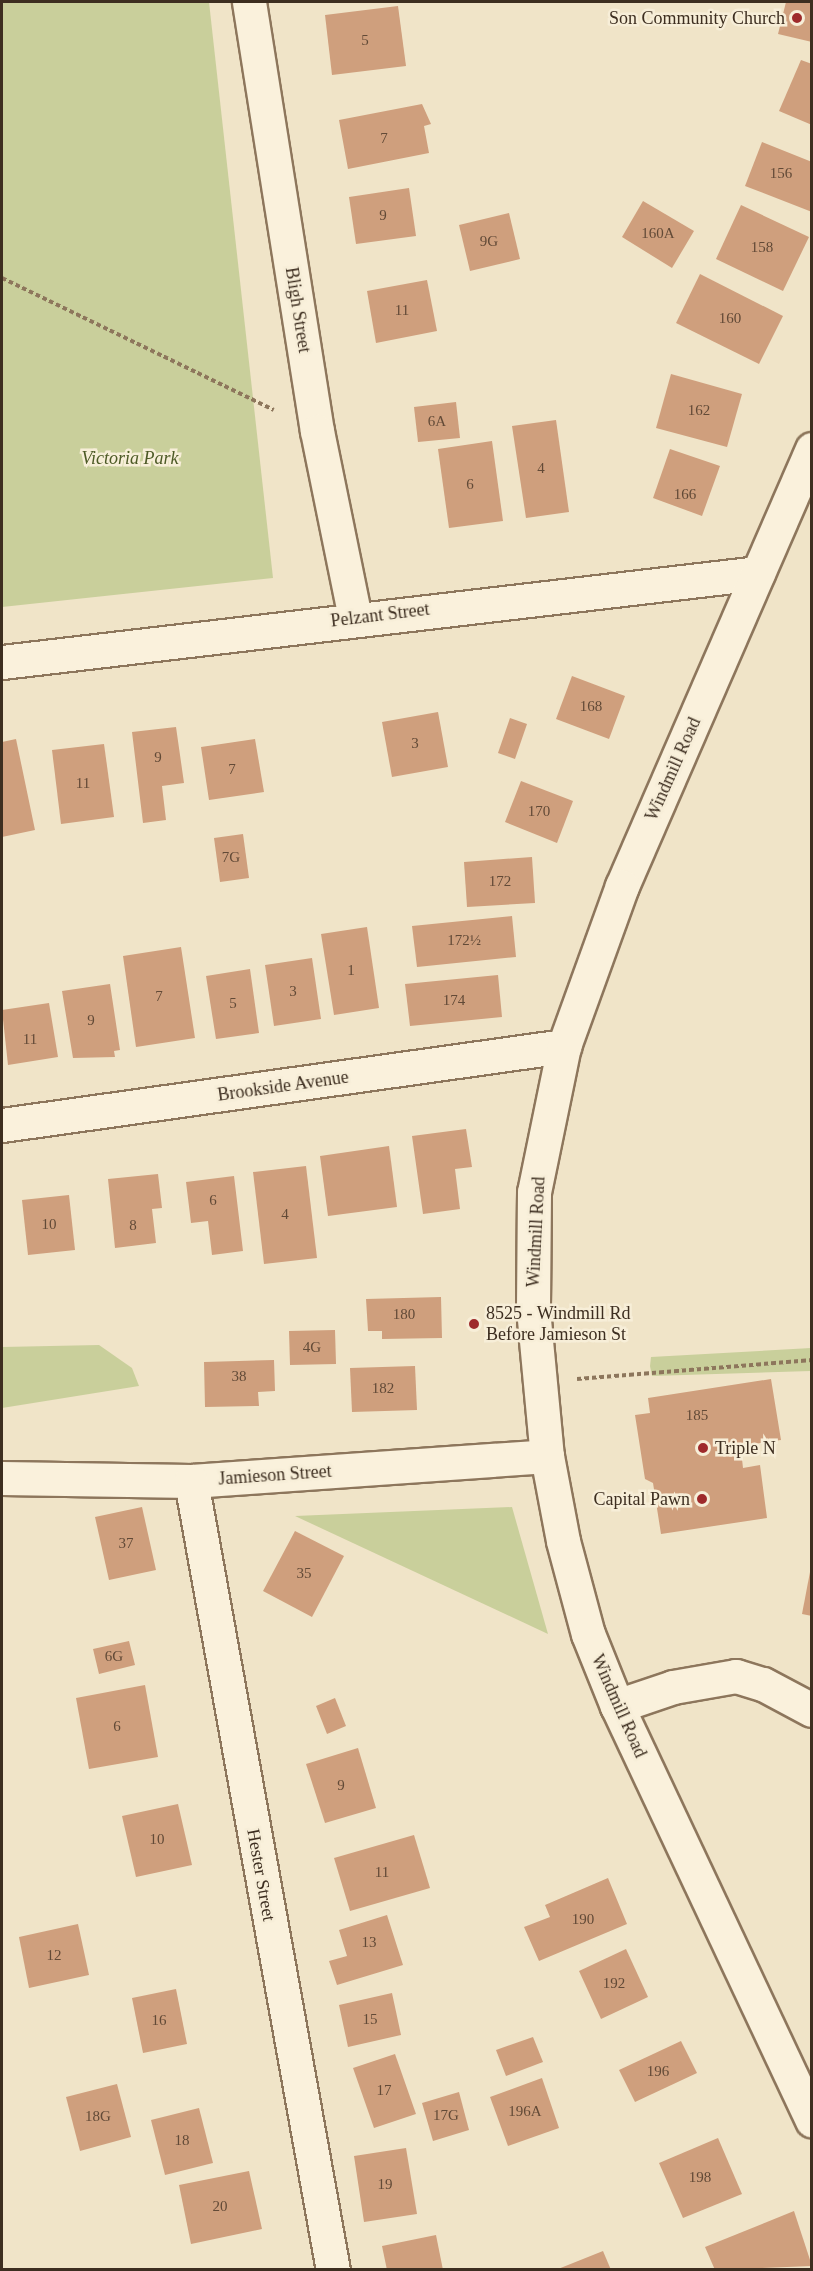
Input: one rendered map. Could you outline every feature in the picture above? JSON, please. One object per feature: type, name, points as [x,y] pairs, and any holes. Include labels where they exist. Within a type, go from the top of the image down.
[{"type":"street","name":"Bligh Street","points":[[249,2],[317,431],[355,618]]},
{"type":"street","name":"Windmill Road","points":[[812,449],[622,886],[564,1046],[534,1192],[533,1309],[547,1456],[563,1541],[588,1634],[617,1706],[812,2120]]},
{"type":"street","name":"Pelzant Street","points":[[2,662],[355,618],[758,573]]},
{"type":"street","name":"Brookside Avenue","points":[[2,1125],[564,1046]]},
{"type":"street","name":"Jamieson Street","points":[[2,1478],[191,1481],[547,1456]]},
{"type":"street","name":"Hester Street","points":[[191,1481],[333,2270]]},
{"type":"street","points":[[617,1706],[673,1687],[736,1676],[763,1684],[812,1710]]},
{"type":"path","points":[[2,278],[317,431]]},
{"type":"path","points":[[540,1384],[638,1371],[812,1360]]},
{"type":"green space","name":"Victoria Park","points":[[2,2],[209,2],[273,578],[2,607]]},
{"type":"green space","points":[[99,1345],[132,1368],[139,1386],[2,1408],[2,1347]]},
{"type":"green space","points":[[811,1348],[811,1371],[652,1376],[650,1366],[651,1357]]},
{"type":"green space","points":[[512,1507],[548,1634],[295,1516]]},
{"type":"building","name":"Son Community Church","points":[[786,2],[812,2],[812,42],[778,34]]},
{"type":"building","points":[[398,6],[406,66],[332,75],[325,15]]},
{"type":"building","points":[[801,60],[812,64],[812,125],[779,111]]},
{"type":"building","points":[[422,104],[431,124],[424,126],[429,153],[348,169],[339,120]]},
{"type":"building","points":[[762,142],[812,162],[812,212],[745,186]]},
{"type":"building","points":[[409,188],[416,236],[356,244],[349,197]]},
{"type":"building","points":[[643,201],[694,231],[672,268],[622,237]]},
{"type":"building","points":[[741,205],[809,237],[783,291],[716,259]]},
{"type":"building","points":[[509,213],[520,259],[470,271],[459,225]]},
{"type":"building","points":[[700,274],[783,316],[759,364],[676,323]]},
{"type":"building","points":[[427,280],[437,331],[376,343],[367,291]]},
{"type":"building","points":[[671,374],[742,394],[727,447],[656,428]]},
{"type":"building","points":[[456,402],[460,438],[418,442],[414,407]]},
{"type":"building","points":[[556,420],[569,512],[526,518],[512,426]]},
{"type":"building","points":[[492,441],[503,521],[449,528],[438,449]]},
{"type":"building","points":[[670,449],[720,466],[702,516],[653,498]]},
{"type":"building","points":[[572,676],[625,696],[609,739],[556,719]]},
{"type":"building","points":[[438,712],[448,767],[392,777],[382,722]]},
{"type":"building","points":[[510,718],[527,724],[515,759],[498,753]]},
{"type":"building","points":[[176,727],[184,783],[162,786],[166,820],[143,823],[132,732]]},
{"type":"building","points":[[16,739],[35,830],[2,837],[2,742]]},
{"type":"building","points":[[255,739],[264,792],[209,800],[201,747]]},
{"type":"building","points":[[104,744],[114,817],[61,824],[52,750]]},
{"type":"building","points":[[521,781],[573,801],[557,843],[505,822]]},
{"type":"building","points":[[243,834],[249,878],[220,882],[214,838]]},
{"type":"building","points":[[532,857],[535,903],[467,907],[464,862]]},
{"type":"building","points":[[512,916],[516,957],[417,967],[412,926]]},
{"type":"building","points":[[367,927],[379,1008],[334,1015],[321,934]]},
{"type":"building","points":[[181,947],[195,1038],[136,1047],[123,956]]},
{"type":"building","points":[[312,958],[321,1019],[274,1026],[265,965]]},
{"type":"building","points":[[250,969],[259,1033],[216,1039],[206,976]]},
{"type":"building","points":[[498,975],[502,1017],[410,1026],[405,984]]},
{"type":"building","points":[[110,984],[120,1050],[114,1051],[115,1057],[73,1058],[62,991]]},
{"type":"building","points":[[49,1003],[58,1057],[8,1065],[2,1010]]},
{"type":"building","points":[[466,1129],[472,1167],[455,1169],[460,1209],[423,1214],[412,1136]]},
{"type":"building","points":[[389,1146],[397,1207],[328,1216],[320,1156]]},
{"type":"building","points":[[306,1166],[317,1258],[264,1264],[253,1172]]},
{"type":"building","points":[[158,1174],[162,1208],[152,1209],[156,1243],[115,1248],[108,1179]]},
{"type":"building","points":[[234,1176],[243,1251],[212,1255],[208,1221],[191,1223],[186,1182]]},
{"type":"building","points":[[69,1195],[75,1250],[28,1255],[22,1200]]},
{"type":"building","points":[[441,1297],[442,1338],[382,1339],[382,1331],[368,1331],[366,1299]]},
{"type":"building","points":[[335,1330],[336,1364],[290,1365],[289,1331]]},
{"type":"building","points":[[274,1360],[275,1391],[258,1392],[259,1406],[205,1407],[204,1362]]},
{"type":"building","points":[[415,1366],[417,1410],[352,1412],[350,1368]]},
{"type":"building","points":[[771,1379],[781,1440],[726,1448],[726,1452],[741,1450],[743,1468],[760,1465],[767,1518],[661,1534],[653,1483],[645,1479],[635,1415],[650,1413],[648,1398]]},
{"type":"building","points":[[142,1507],[156,1570],[109,1580],[95,1517]]},
{"type":"building","points":[[295,1531],[344,1556],[312,1617],[263,1591]]},
{"type":"building","points":[[810,1572],[812,1572],[812,1616],[802,1614]]},
{"type":"building","points":[[129,1641],[135,1665],[99,1674],[93,1649]]},
{"type":"building","points":[[145,1685],[158,1757],[89,1769],[76,1698]]},
{"type":"building","points":[[335,1698],[346,1726],[327,1734],[316,1706]]},
{"type":"building","points":[[358,1748],[376,1808],[325,1823],[306,1764]]},
{"type":"building","points":[[178,1804],[192,1865],[136,1877],[122,1816]]},
{"type":"building","points":[[414,1835],[430,1888],[350,1911],[334,1858]]},
{"type":"building","points":[[608,1878],[627,1924],[539,1961],[524,1927],[550,1917],[545,1905]]},
{"type":"building","points":[[387,1915],[403,1965],[337,1985],[329,1961],[347,1956],[339,1930]]},
{"type":"building","points":[[78,1924],[89,1975],[29,1988],[19,1937]]},
{"type":"building","points":[[626,1949],[648,1997],[601,2019],[579,1971]]},
{"type":"building","points":[[176,1989],[187,2044],[143,2053],[132,1998]]},
{"type":"building","points":[[392,1993],[401,2035],[348,2047],[339,2005]]},
{"type":"building","points":[[533,2037],[543,2062],[506,2076],[496,2050]]},
{"type":"building","points":[[681,2041],[697,2073],[635,2102],[619,2070]]},
{"type":"building","points":[[395,2054],[416,2114],[374,2128],[353,2068]]},
{"type":"building","points":[[542,2078],[559,2128],[508,2146],[490,2097]]},
{"type":"building","points":[[117,2084],[131,2137],[80,2151],[66,2097]]},
{"type":"building","points":[[459,2092],[469,2130],[433,2141],[422,2103]]},
{"type":"building","points":[[199,2108],[213,2163],[165,2175],[151,2120]]},
{"type":"building","points":[[718,2138],[742,2194],[683,2218],[659,2163]]},
{"type":"building","points":[[406,2148],[417,2214],[364,2222],[354,2156]]},
{"type":"building","points":[[249,2171],[262,2229],[191,2244],[179,2185]]},
{"type":"building","points":[[794,2211],[812,2266],[715,2270],[705,2247]]},
{"type":"building","points":[[436,2235],[443,2270],[387,2270],[382,2246]]},
{"type":"building","points":[[603,2251],[611,2270],[558,2270],[558,2269]]},
{"type":"place","name":"Son Community Church","points":[[797,18]]},
{"type":"place","name":"8525 - Windmill Rd Before Jamieson St","points":[[474,1324]]},
{"type":"place","name":"Triple N","points":[[703,1448]]},
{"type":"place","name":"Capital Pawn","points":[[702,1499]]}]
